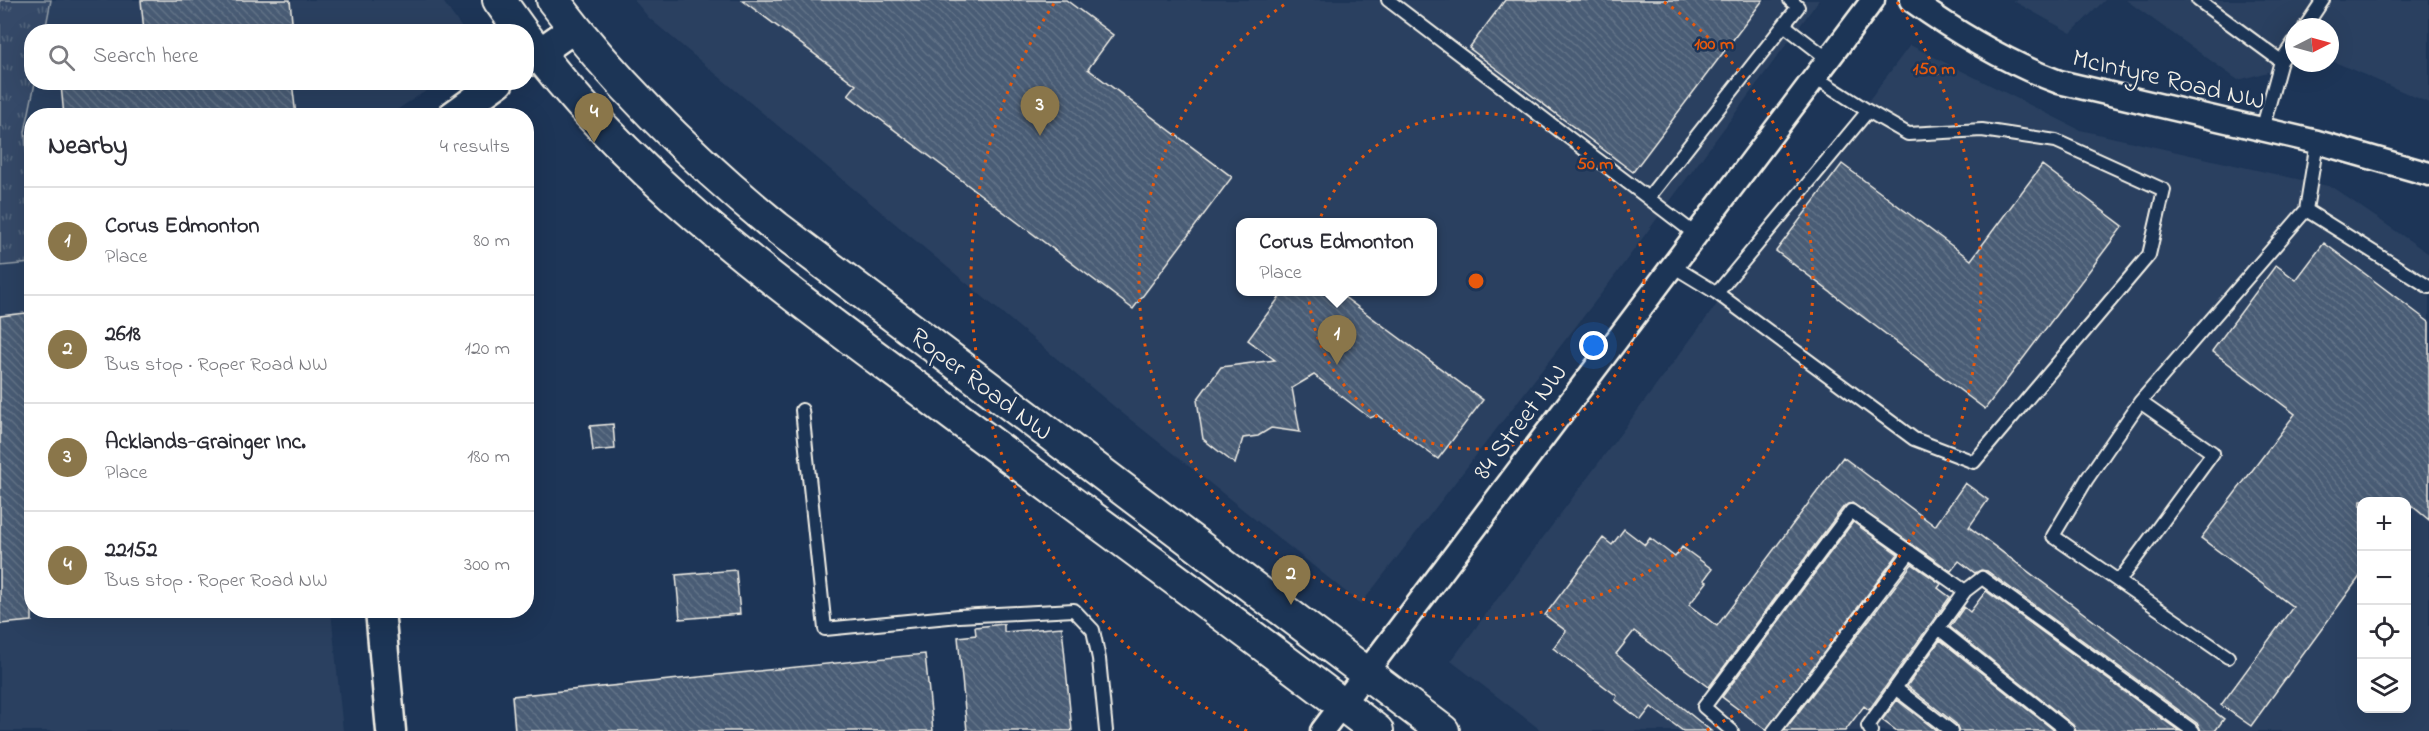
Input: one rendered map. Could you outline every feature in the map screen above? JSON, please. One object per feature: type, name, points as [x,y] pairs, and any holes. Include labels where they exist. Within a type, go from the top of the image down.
[{"type":"main road","name":"Roper Road NW","points":[[499,0],[515,24]]},
{"type":"main road","name":"Roper Road NW","points":[[553,0],[574,28],[650,115],[712,174],[776,227],[1443,731]]},
{"type":"main road","name":"Roper Road NW","points":[[534,51],[634,159],[676,198],[767,274],[1377,731]]},
{"type":"street","name":"84 Street NW","points":[[1322,731],[1873,0]]},
{"type":"street","name":"McIntyre Road NW","points":[[1911,0],[1946,25],[1990,51],[2026,70],[2058,82],[2317,142],[2429,174]]},
{"type":"street","points":[[534,44],[574,28]]},
{"type":"street","points":[[463,108],[487,90]]},
{"type":"street","points":[[381,618],[391,731]]},
{"type":"lane","points":[[1388,0],[1695,234]]},
{"type":"lane","points":[[1648,198],[1798,7],[1790,0]]},
{"type":"lane","points":[[2198,0],[2281,61]]},
{"type":"lane","points":[[2310,18],[2323,0]]},
{"type":"lane","points":[[1671,265],[1717,293],[1914,439],[1974,462],[2149,255],[2164,190],[2056,141],[1982,130],[1908,134],[1868,111],[1821,68],[1784,25]]},
{"type":"lane","points":[[2262,130],[2281,61],[2285,55]]},
{"type":"lane","points":[[1717,293],[1868,111]]},
{"type":"lane","points":[[2228,657],[2053,536],[2087,479],[2140,402],[2306,210],[2317,142]]},
{"type":"lane","points":[[2306,210],[2429,287]]},
{"type":"lane","points":[[2119,580],[2213,453],[2140,402]]},
{"type":"lane","points":[[802,410],[825,629],[959,615],[1074,610],[1093,630],[1100,659],[1106,731]]},
{"type":"lane","points":[[1732,731],[1704,707],[1851,511],[1965,591]]},
{"type":"lane","points":[[1774,731],[1910,552]]},
{"type":"lane","points":[[1870,731],[1868,726],[1965,591],[1982,578],[2193,731]]},
{"type":"lane","points":[[1938,628],[2068,731]]},
{"type":"lane","points":[[1895,688],[1951,731]]},
{"type":"shaded area","points":[[0,0],[442,0],[459,24],[24,24],[24,90],[427,90],[400,108],[24,108],[24,618],[332,618],[343,731],[0,731]]},
{"type":"shaded area","points":[[634,0],[1819,0],[1607,286],[1361,604],[1116,408],[649,18]]},
{"type":"shaded area","points":[[2012,0],[2105,0],[2071,33]]},
{"type":"shaded area","points":[[2126,0],[2429,0],[2429,103],[2339,64],[2339,18],[2285,18],[2285,68],[2238,80]]},
{"type":"shaded area","points":[[1910,45],[2080,130],[2332,187],[2429,254],[2429,731],[1542,731],[1451,661]]},
{"type":"green space","points":[[0,0],[51,0],[46,24],[24,24],[24,90],[34,90],[30,108],[24,108],[24,264],[0,266]]},
{"type":"building","points":[[141,0],[290,0],[292,24],[143,24]]},
{"type":"building","points":[[742,0],[1066,0],[1113,35],[1088,69],[1232,177],[1133,309],[848,95],[856,85]]},
{"type":"building","points":[[1505,0],[1763,0],[1633,172],[1469,48]]},
{"type":"building","points":[[61,90],[293,90],[295,108],[63,108]]},
{"type":"building","points":[[1842,164],[1971,260],[2042,165],[2123,226],[1985,409],[1776,251]]},
{"type":"building","points":[[2324,243],[2429,322],[2429,520],[2411,505],[2411,497],[2357,497],[2357,580],[2251,726],[2221,705],[2293,607],[2201,538],[2295,414],[2212,351],[2276,265],[2296,280]]},
{"type":"building","points":[[1280,296],[1343,296],[1483,400],[1438,459],[1377,415],[1370,418],[1314,375],[1292,388],[1300,432],[1271,428],[1258,436],[1243,438],[1235,464],[1203,439],[1197,400],[1221,367],[1275,360],[1248,340]]},
{"type":"building","points":[[24,313],[24,618],[32,618],[32,621],[0,624],[0,316]]},
{"type":"building","points":[[613,424],[615,449],[593,451],[590,426]]},
{"type":"building","points":[[1843,457],[1935,526],[1965,483],[1988,500],[1969,527],[2224,719],[2215,731],[2201,731],[2198,724],[1987,571],[1981,570],[1975,573],[1959,561],[1951,571],[1852,503],[1844,506],[1709,687],[1634,631],[1616,654],[1711,731],[1683,731],[1651,707],[1641,720],[1615,700],[1617,696],[1553,648],[1566,631],[1545,615],[1603,538],[1612,545],[1624,529],[1645,545],[1650,538],[1675,557],[1682,547],[1712,569],[1704,580],[1707,582],[1689,605],[1717,626]]},
{"type":"building","points":[[1853,522],[1898,554],[1766,730],[1722,697]]},
{"type":"building","points":[[1912,564],[1941,584],[1938,588],[1950,597],[1869,710],[1864,706],[1845,731],[1784,731]]},
{"type":"building","points":[[736,570],[740,614],[680,619],[676,575]]},
{"type":"building","points":[[1986,591],[2179,731],[2076,731],[2073,725],[1950,627],[1964,607],[1970,612]]},
{"type":"building","points":[[1004,624],[1004,632],[1062,627],[1072,731],[967,731],[958,637],[976,635],[975,627]]},
{"type":"building","points":[[1940,640],[2055,731],[1959,731],[1956,724],[1907,686]]},
{"type":"building","points":[[925,654],[933,731],[515,731],[512,696]]},
{"type":"building","points":[[1897,700],[1937,731],[1897,731],[1882,720]]},
{"type":"place","name":"Acklands-Grainger Inc.","points":[[1040,136]]},
{"type":"place","name":"22152","points":[[594,143]]},
{"type":"place","name":"Corus Edmonton","points":[[1337,365]]},
{"type":"place","name":"2618","points":[[1291,605]]}]
